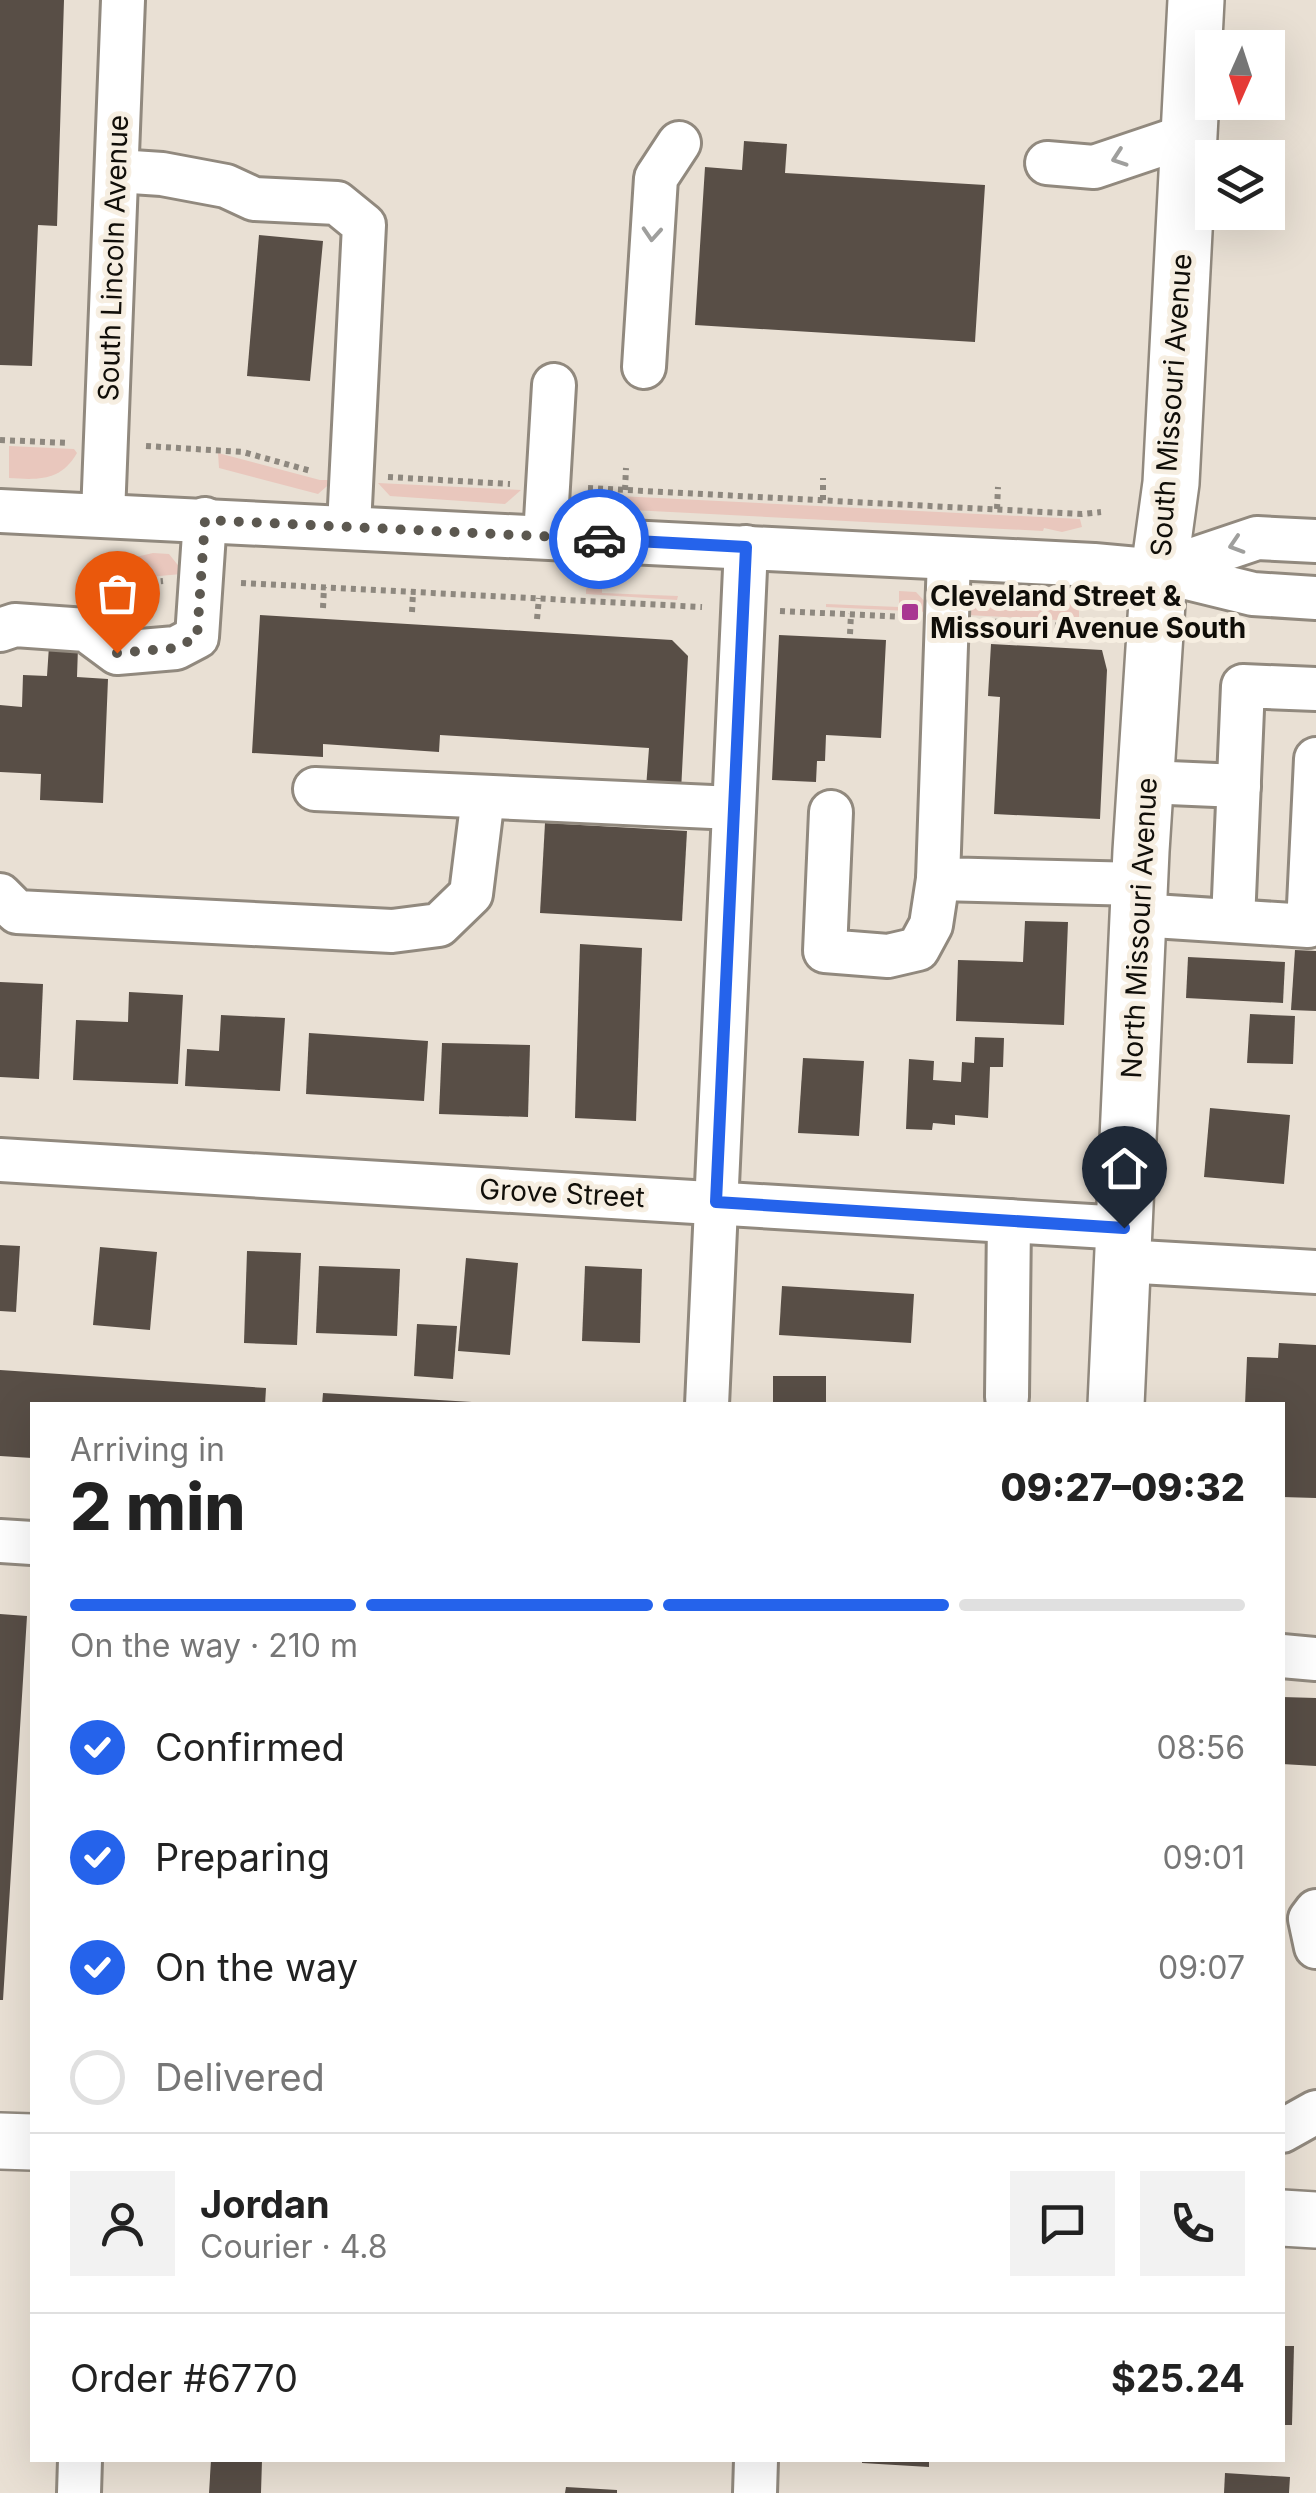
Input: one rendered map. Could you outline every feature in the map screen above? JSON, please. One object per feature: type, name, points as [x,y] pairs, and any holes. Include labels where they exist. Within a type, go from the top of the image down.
[{"type":"main road","name":"South Missouri Avenue","points":[[1159,571],[1171,483],[1196,0]]},
{"type":"main road","name":"North Missouri Avenue","points":[[1116,1402],[1139,900],[1159,571]]},
{"type":"main road","points":[[0,2140],[30,2142]]},
{"type":"main road","points":[[1285,2218],[1316,2220]]},
{"type":"street","name":"South Lincoln Avenue","points":[[103,515],[123,0]]},
{"type":"street","points":[[1047,163],[1094,166],[1189,135]]},
{"type":"street","points":[[644,367],[656,178],[679,144]]},
{"type":"street","points":[[117,171],[162,174],[226,186],[254,199],[336,203],[364,225],[349,526]]},
{"type":"street","points":[[545,536],[554,385]]},
{"type":"street","points":[[0,510],[1159,571],[1253,594],[1316,598]]},
{"type":"street","points":[[0,630],[15,625],[86,630],[117,653],[176,648],[197,637],[205,520]]},
{"type":"street","points":[[1159,571],[1258,538],[1316,541]]},
{"type":"street","points":[[707,1402],[746,547]]},
{"type":"street","points":[[831,812],[825,952],[888,956],[918,949],[931,925],[938,879],[950,558]]},
{"type":"street","points":[[1233,921],[1243,686],[1316,689]]},
{"type":"street","points":[[938,879],[1139,900],[1233,921],[1308,926],[1316,759]]},
{"type":"street","points":[[1146,782],[1239,786]]},
{"type":"street","points":[[314,789],[734,808]]},
{"type":"street","points":[[0,894],[17,912],[392,931],[439,925],[471,894],[483,797]]},
{"type":"street","name":"Grove Street","points":[[0,1160],[1009,1221],[1123,1245],[1316,1272]]},
{"type":"street","points":[[1006,1397],[1009,1221]]},
{"type":"street","points":[[0,1541],[30,1543]]},
{"type":"street","points":[[1285,1656],[1316,1659]]},
{"type":"street","points":[[1316,1911],[1310,1918],[1316,1947]]},
{"type":"street","points":[[1285,2129],[1316,2112]]},
{"type":"street","points":[[78,2493],[80,2462]]},
{"type":"street","points":[[755,2493],[756,2462]]},
{"type":"path","points":[[625,490],[626,468]]},
{"type":"path","points":[[823,478],[823,500]]},
{"type":"path","points":[[997,509],[998,487]]},
{"type":"path","points":[[77,589],[201,581],[946,619],[1093,631]]},
{"type":"path","points":[[323,608],[324,587]]},
{"type":"path","points":[[412,612],[413,592]]},
{"type":"path","points":[[538,619],[539,598]]},
{"type":"path","points":[[850,634],[851,614]]},
{"type":"shaded area","points":[[9,446],[74,449],[77,453],[64,469],[48,477],[9,478]]},
{"type":"shaded area","points":[[218,453],[320,480],[334,480],[318,494],[219,468]]},
{"type":"shaded area","points":[[378,483],[521,490],[505,504],[390,496]]},
{"type":"shaded area","points":[[578,494],[1080,519],[1082,527],[1062,532],[1044,528],[1043,531],[592,508]]},
{"type":"shaded area","points":[[153,553],[169,554],[181,574],[118,580],[118,561]]},
{"type":"shaded area","points":[[602,576],[602,593],[678,596],[677,600],[586,594],[586,589]]},
{"type":"shaded area","points":[[899,591],[916,592],[929,606],[929,612],[826,607],[899,607]]},
{"type":"shaded area","points":[[982,595],[1079,602],[1079,618],[1076,621],[967,615],[967,608]]},
{"type":"building","points":[[0,0],[64,0],[57,226],[38,225],[32,366],[0,365]]},
{"type":"building","points":[[744,141],[787,144],[785,173],[985,185],[975,342],[695,325],[705,167],[742,170]]},
{"type":"building","points":[[259,235],[323,241],[310,381],[247,376]]},
{"type":"building","points":[[260,615],[672,640],[688,656],[681,791],[646,788],[649,748],[440,735],[439,752],[323,744],[323,757],[252,753]]},
{"type":"building","points":[[779,635],[886,640],[881,738],[826,735],[825,761],[817,761],[816,782],[772,780]]},
{"type":"building","points":[[991,644],[1102,650],[1107,670],[1100,819],[994,814],[1000,697],[988,696]]},
{"type":"building","points":[[49,646],[78,647],[77,677],[108,679],[103,803],[40,800],[41,774],[0,772],[0,705],[22,707],[23,675],[47,676]]},
{"type":"building","points":[[545,823],[687,831],[682,921],[540,913]]},
{"type":"building","points":[[1025,921],[1068,922],[1064,1025],[956,1021],[958,960],[1023,962]]},
{"type":"building","points":[[580,944],[642,948],[636,1121],[575,1118]]},
{"type":"building","points":[[1295,950],[1316,951],[1316,1011],[1291,1010]]},
{"type":"building","points":[[1188,957],[1285,962],[1283,1003],[1186,998]]},
{"type":"building","points":[[0,982],[43,984],[39,1079],[0,1077]]},
{"type":"building","points":[[129,992],[183,995],[178,1084],[73,1080],[76,1020],[128,1022]]},
{"type":"building","points":[[1250,1014],[1295,1016],[1293,1064],[1247,1063]]},
{"type":"building","points":[[221,1015],[285,1018],[280,1091],[185,1086],[187,1049],[219,1051]]},
{"type":"building","points":[[309,1033],[428,1041],[424,1101],[306,1094]]},
{"type":"building","points":[[975,1037],[1004,1038],[1003,1067],[990,1067],[988,1118],[955,1115],[955,1125],[933,1123],[932,1130],[906,1129],[909,1059],[934,1061],[933,1080],[961,1082],[962,1062],[974,1063]]},
{"type":"building","points":[[442,1043],[530,1045],[528,1117],[439,1114]]},
{"type":"building","points":[[803,1058],[864,1061],[859,1136],[798,1133]]},
{"type":"building","points":[[1210,1108],[1290,1115],[1284,1184],[1204,1177]]},
{"type":"building","points":[[0,1245],[20,1246],[16,1312],[0,1311]]},
{"type":"building","points":[[100,1247],[157,1252],[150,1330],[93,1325]]},
{"type":"building","points":[[247,1251],[301,1253],[297,1345],[244,1343]]},
{"type":"building","points":[[466,1258],[518,1263],[510,1355],[458,1351]]},
{"type":"building","points":[[319,1266],[400,1269],[397,1336],[316,1333]]},
{"type":"building","points":[[585,1266],[642,1269],[640,1343],[582,1341]]},
{"type":"building","points":[[782,1286],[914,1294],[911,1343],[779,1335]]},
{"type":"building","points":[[417,1324],[457,1326],[453,1379],[414,1376]]},
{"type":"building","points":[[1279,1343],[1316,1345],[1316,1498],[1285,1497],[1285,1402],[1245,1402],[1247,1357],[1278,1358]]},
{"type":"building","points":[[0,1370],[266,1388],[265,1402],[30,1402],[30,1458],[0,1456]]},
{"type":"building","points":[[773,1376],[826,1376],[826,1402],[773,1402]]},
{"type":"building","points":[[323,1393],[472,1402],[322,1402]]},
{"type":"building","points":[[0,1614],[27,1616],[3,2000],[0,2000]]},
{"type":"building","points":[[1285,1697],[1316,1698],[1316,1766],[1285,1764]]},
{"type":"building","points":[[1285,2346],[1294,2346],[1292,2425],[1285,2425]]},
{"type":"building","points":[[211,2462],[262,2462],[261,2493],[209,2493]]},
{"type":"building","points":[[929,2462],[929,2467],[862,2463]]},
{"type":"building","points":[[1225,2473],[1290,2477],[1289,2493],[1224,2493]]},
{"type":"building","points":[[566,2487],[617,2490],[617,2493],[565,2493]]},
{"type":"way so far","points":[[117,653],[176,648],[197,637],[205,520],[599,539]]},
{"type":"place","name":"Cleveland Street & Missouri Avenue South","points":[[910,612]]},
{"type":"route","points":[[599,539],[746,547],[716,1202],[1124,1228]]}]
